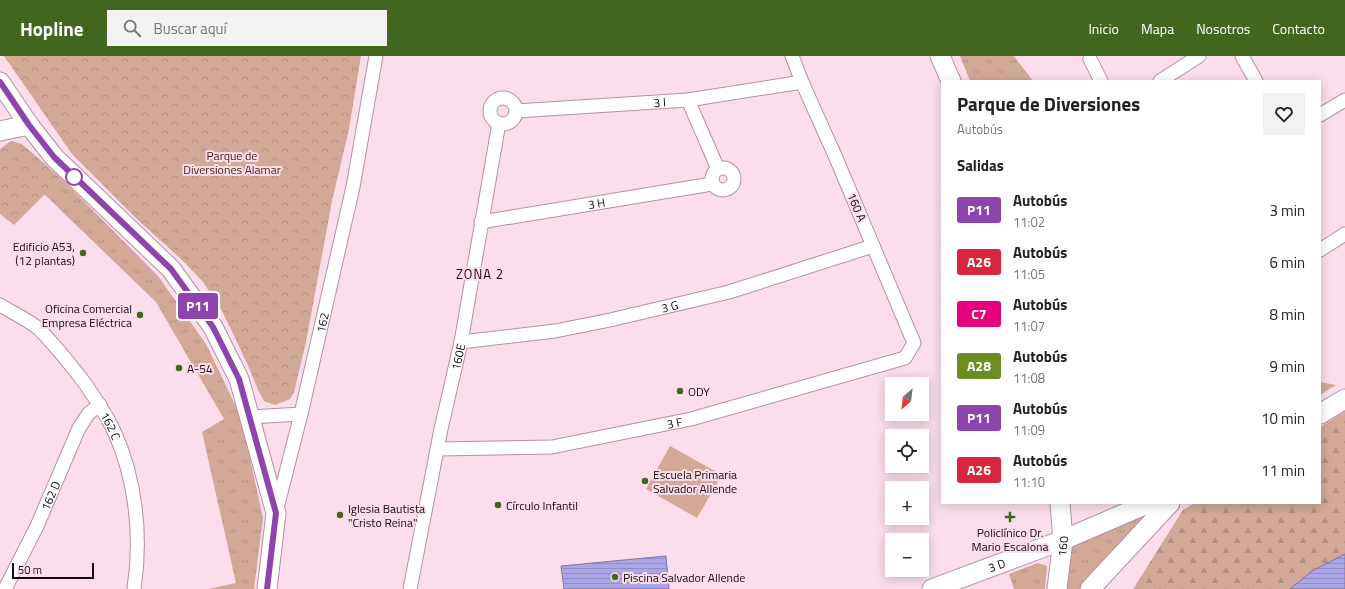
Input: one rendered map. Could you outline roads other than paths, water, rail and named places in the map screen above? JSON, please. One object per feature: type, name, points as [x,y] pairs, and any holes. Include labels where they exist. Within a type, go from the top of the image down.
[{"type":"main road","points":[[940,56],[950,80]]},
{"type":"main road","points":[[0,82],[29,125],[54,157],[171,269],[213,327],[239,379],[276,513]]},
{"type":"main road","points":[[0,131],[29,125]]},
{"type":"main road","points":[[1321,413],[1345,399]]},
{"type":"main road","name":"160","points":[[1057,589],[1063,540],[1060,504]]},
{"type":"main road","name":"3 D","points":[[932,589],[1063,540],[1147,504]]},
{"type":"main road","points":[[1090,589],[1169,504]]},
{"type":"main road","name":"162","points":[[267,589],[276,513]]},
{"type":"street","name":"162","points":[[276,513],[301,414],[353,187],[376,56]]},
{"type":"street","name":"160 A","points":[[792,56],[914,343],[905,358]]},
{"type":"street","points":[[1162,80],[1199,56]]},
{"type":"street","points":[[1242,56],[1255,80]]},
{"type":"street","points":[[1090,59],[1100,80]]},
{"type":"street","name":"3 I","points":[[516,111],[688,100],[802,82]]},
{"type":"street","points":[[497,99],[510,99],[513,102],[516,111],[513,120],[504,124],[499,123],[492,118],[490,114],[491,105],[497,99]]},
{"type":"street","points":[[688,100],[718,169]]},
{"type":"street","points":[[1321,114],[1345,100]]},
{"type":"street","name":"160E","points":[[410,589],[437,449],[461,342],[499,123]]},
{"type":"street","points":[[718,169],[727,169],[734,176],[733,185],[722,191],[714,187],[712,184],[712,176],[718,169]]},
{"type":"street","name":"3 H","points":[[481,222],[712,184]]},
{"type":"street","points":[[1321,249],[1345,234]]},
{"type":"street","name":"3 G","points":[[461,342],[555,331],[729,292],[873,246]]},
{"type":"street","name":"162 C","points":[[0,305],[38,328],[72,366],[100,405],[114,431],[124,457],[133,494],[137,531],[137,559],[134,589]]},
{"type":"street","name":"3 F","points":[[437,449],[552,447],[691,420],[905,358]]},
{"type":"street","name":"162 D","points":[[6,589],[37,526],[79,428],[89,413],[100,405]]},
{"type":"street","points":[[250,417],[301,414]]},
{"type":"place","name":"Edificio A53, (12 plantas)","points":[[83,253]]},
{"type":"place","name":"Oficina Comercial Empresa Eléctrica","points":[[140,315]]},
{"type":"place","name":"A-54","points":[[179,368]]},
{"type":"place","name":"ODY","points":[[680,391]]},
{"type":"place","name":"Escuela Primaria Salvador Allende","points":[[645,481]]},
{"type":"place","name":"Círculo Infantil","points":[[498,505]]},
{"type":"place","name":"Iglesia Bautista \"Cristo Reina\"","points":[[340,515]]},
{"type":"place","name":"Policlínico Dr. Mario Escalona","points":[[1010,517]]},
{"type":"place","name":"Piscina Salvador Allende","points":[[615,577]]},
{"type":"district","name":"ZONA 2","points":[[480,274]]},
{"type":"park label","name":"Parque de Diversiones Alamar","points":[[232,162]]}]
